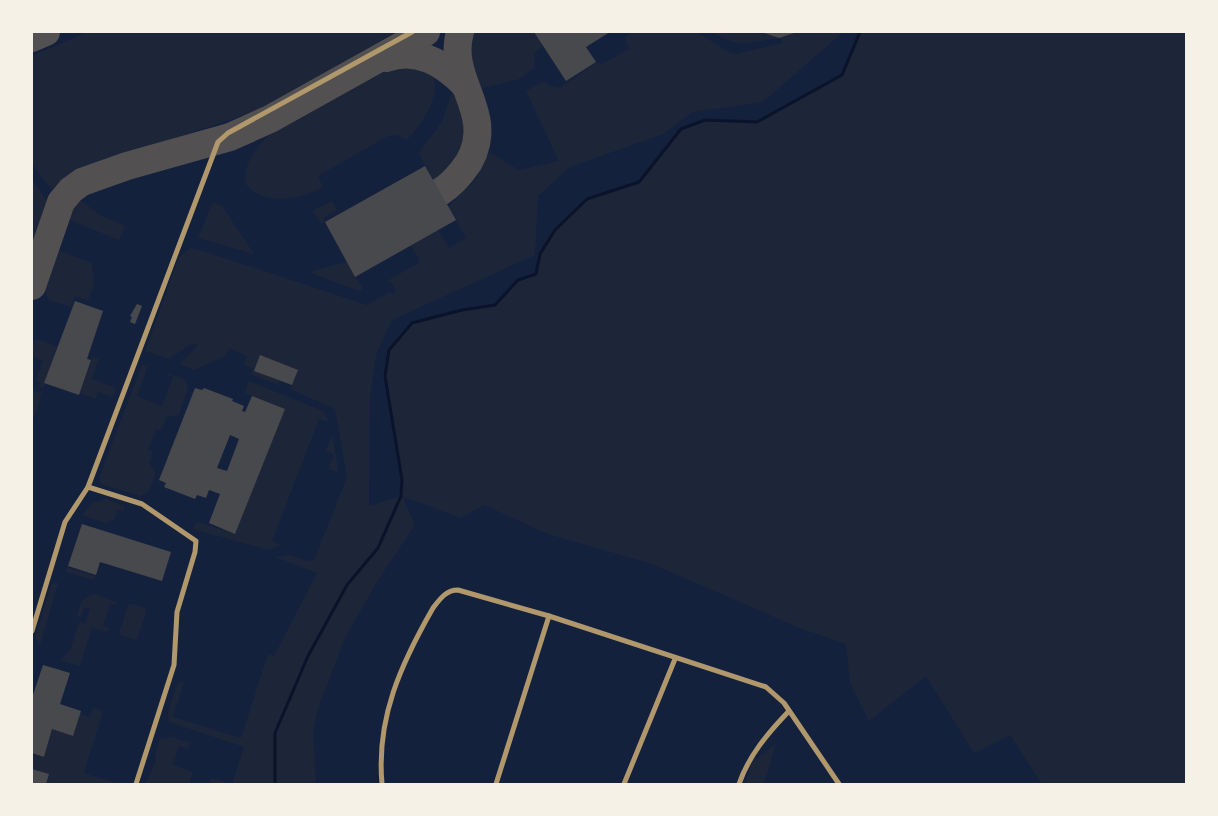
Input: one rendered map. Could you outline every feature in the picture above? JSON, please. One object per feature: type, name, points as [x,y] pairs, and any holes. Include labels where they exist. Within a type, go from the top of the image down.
[{"type":"street","points":[[32,631],[65,522],[88,487],[220,139],[412,32]]},
{"type":"street","points":[[88,487],[142,504],[196,541],[195,552],[177,612],[174,665],[136,784]]},
{"type":"street","points":[[382,784],[382,735],[391,694],[413,643],[442,596],[450,590],[458,590],[549,616],[766,687],[776,694],[789,711],[839,784]]},
{"type":"street","points":[[496,784],[549,616]]},
{"type":"street","points":[[624,784],[675,659]]},
{"type":"street","points":[[739,784],[755,751],[789,711]]},
{"type":"shaded area","points":[[87,32],[396,32],[256,111],[73,172],[51,189],[32,164],[32,56]]},
{"type":"shaded area","points":[[473,32],[534,32],[543,46],[534,53],[535,68],[519,79],[483,88],[473,76],[471,69]]},
{"type":"shaded area","points":[[631,32],[697,32],[730,53],[737,54],[782,43],[781,38],[740,43],[712,32],[843,32],[763,102],[693,112],[663,134],[570,167],[538,196],[535,255],[392,320],[377,352],[370,396],[369,506],[401,496],[402,480],[385,376],[389,350],[412,323],[462,310],[495,305],[518,280],[536,274],[540,254],[555,230],[587,199],[639,182],[681,129],[705,120],[757,122],[842,75],[860,32],[1184,32],[1186,35],[1186,784],[1042,784],[1010,735],[974,753],[926,676],[869,721],[850,683],[846,644],[802,629],[652,564],[548,534],[484,505],[461,518],[402,496],[415,525],[378,580],[345,638],[318,708],[313,731],[316,784],[232,784],[244,747],[169,722],[168,713],[177,683],[184,682],[173,717],[241,738],[268,654],[274,656],[317,573],[275,557],[290,555],[308,561],[314,560],[347,477],[335,409],[290,389],[297,370],[255,371],[279,380],[278,385],[251,374],[254,369],[244,365],[247,356],[229,348],[225,356],[194,370],[180,364],[198,345],[192,343],[169,359],[145,351],[179,257],[190,248],[367,305],[396,291],[393,284],[387,281],[420,262],[411,245],[438,230],[449,248],[466,238],[448,207],[476,179],[489,152],[519,170],[559,161],[526,91],[544,81],[549,86],[560,88],[596,62],[602,64],[629,49],[625,37]]},
{"type":"shaded area","points":[[407,67],[418,69],[434,77],[435,86],[428,111],[407,140],[397,135],[388,136],[318,176],[323,187],[293,198],[261,196],[245,183],[246,169],[251,156],[269,135],[383,71]]},
{"type":"shaded area","points":[[453,89],[464,116],[465,141],[456,164],[436,186],[419,153],[442,122]]},
{"type":"shaded area","points":[[32,179],[47,201],[32,248]]},
{"type":"shaded area","points":[[80,200],[100,215],[125,226],[119,240],[67,219]]},
{"type":"shaded area","points":[[332,201],[337,210],[323,218],[325,222],[322,224],[312,211]]},
{"type":"shaded area","points":[[213,202],[222,206],[254,254],[198,238]]},
{"type":"shaded area","points":[[57,250],[92,263],[94,284],[88,301],[75,296],[71,307],[49,300],[43,287]]},
{"type":"shaded area","points":[[347,262],[363,289],[359,291],[308,272]]},
{"type":"shaded area","points":[[36,339],[57,346],[32,424],[32,390],[41,393],[43,388],[39,387],[41,382],[36,380],[43,361],[32,356],[32,341]]},
{"type":"shaded area","points":[[92,357],[99,359],[92,379],[116,388],[113,397],[98,392],[96,399],[80,393]]},
{"type":"shaded area","points":[[142,365],[148,365],[137,396],[162,406],[173,377],[167,374],[169,373],[185,380],[188,387],[179,415],[167,417],[161,430],[156,429],[148,450],[153,452],[149,463],[156,473],[149,491],[140,496],[101,484],[99,478]]},
{"type":"shaded area","points":[[249,381],[323,411],[329,422],[319,419],[272,541],[281,545],[269,550],[193,529],[196,522],[235,533],[284,409],[245,393]]},
{"type":"shaded area","points":[[332,434],[337,472],[328,469],[334,454],[326,451]]},
{"type":"shaded area","points":[[104,498],[124,506],[124,511],[117,510],[114,521],[109,520],[108,524],[82,515],[94,502],[102,501]]},
{"type":"shaded area","points":[[67,567],[95,576],[94,580],[66,572]]},
{"type":"shaded area","points":[[58,583],[40,645],[35,638],[51,585]]},
{"type":"shaded area","points":[[96,594],[117,603],[116,605],[110,604],[103,626],[109,628],[108,632],[92,628],[80,666],[60,660],[70,651],[79,622],[85,624],[90,609],[84,607],[81,617],[77,616],[81,604],[88,596]]},
{"type":"shaded area","points":[[128,605],[145,608],[146,612],[137,640],[119,634]]},
{"type":"shaded area","points":[[93,708],[103,711],[84,773],[119,784],[46,784],[49,774],[32,769],[32,753],[44,757],[52,729],[73,736],[80,714],[90,717]]},
{"type":"shaded area","points":[[170,737],[190,742],[188,749],[179,746],[173,765],[193,772],[189,784],[145,784],[156,761],[155,754],[160,739]]},
{"type":"shaded area","points":[[776,744],[764,784],[745,784],[752,762]]},
{"type":"shaded area","points":[[211,778],[232,784],[209,784]]},
{"type":"building","points":[[534,32],[610,32],[586,47],[596,62],[566,81]]},
{"type":"building","points":[[761,32],[797,32],[779,38]]},
{"type":"building","points":[[425,166],[456,220],[355,277],[325,222]]},
{"type":"building","points":[[75,301],[103,311],[87,359],[91,360],[79,395],[44,383]]},
{"type":"building","points":[[137,304],[142,306],[135,324],[130,322],[132,317],[130,316]]},
{"type":"building","points":[[260,355],[298,370],[292,385],[254,371]]},
{"type":"building","points":[[195,388],[202,390],[204,388],[233,399],[232,401],[244,406],[242,411],[245,412],[252,396],[285,409],[235,534],[209,523],[220,494],[209,490],[206,498],[197,495],[195,499],[164,487],[166,483],[159,480]],"holes":[[[230,435],[239,439],[227,471],[217,468]]]},
{"type":"building","points":[[82,524],[171,552],[162,581],[100,562],[96,575],[68,566]]},
{"type":"building","points":[[43,665],[70,673],[60,704],[81,711],[73,736],[52,729],[44,757],[32,753],[32,698]]},
{"type":"building","points":[[32,769],[49,774],[46,784],[32,784]]},
{"type":"waterway","points":[[275,784],[275,733],[308,656],[347,585],[378,548],[401,496],[402,480],[385,376],[389,350],[412,323],[462,310],[495,305],[518,280],[536,274],[540,254],[555,230],[587,199],[639,182],[681,129],[705,120],[757,122],[842,75],[860,32]]},
{"type":"taxiway","points":[[32,38],[46,32]]},
{"type":"taxiway","points":[[32,286],[61,202],[82,182],[127,166],[230,137],[270,119],[426,32]]},
{"type":"taxiway","points":[[440,192],[463,171],[476,144],[475,112],[459,66],[460,32]]},
{"type":"taxiway","points":[[386,58],[408,54],[429,59],[464,84]]}]
